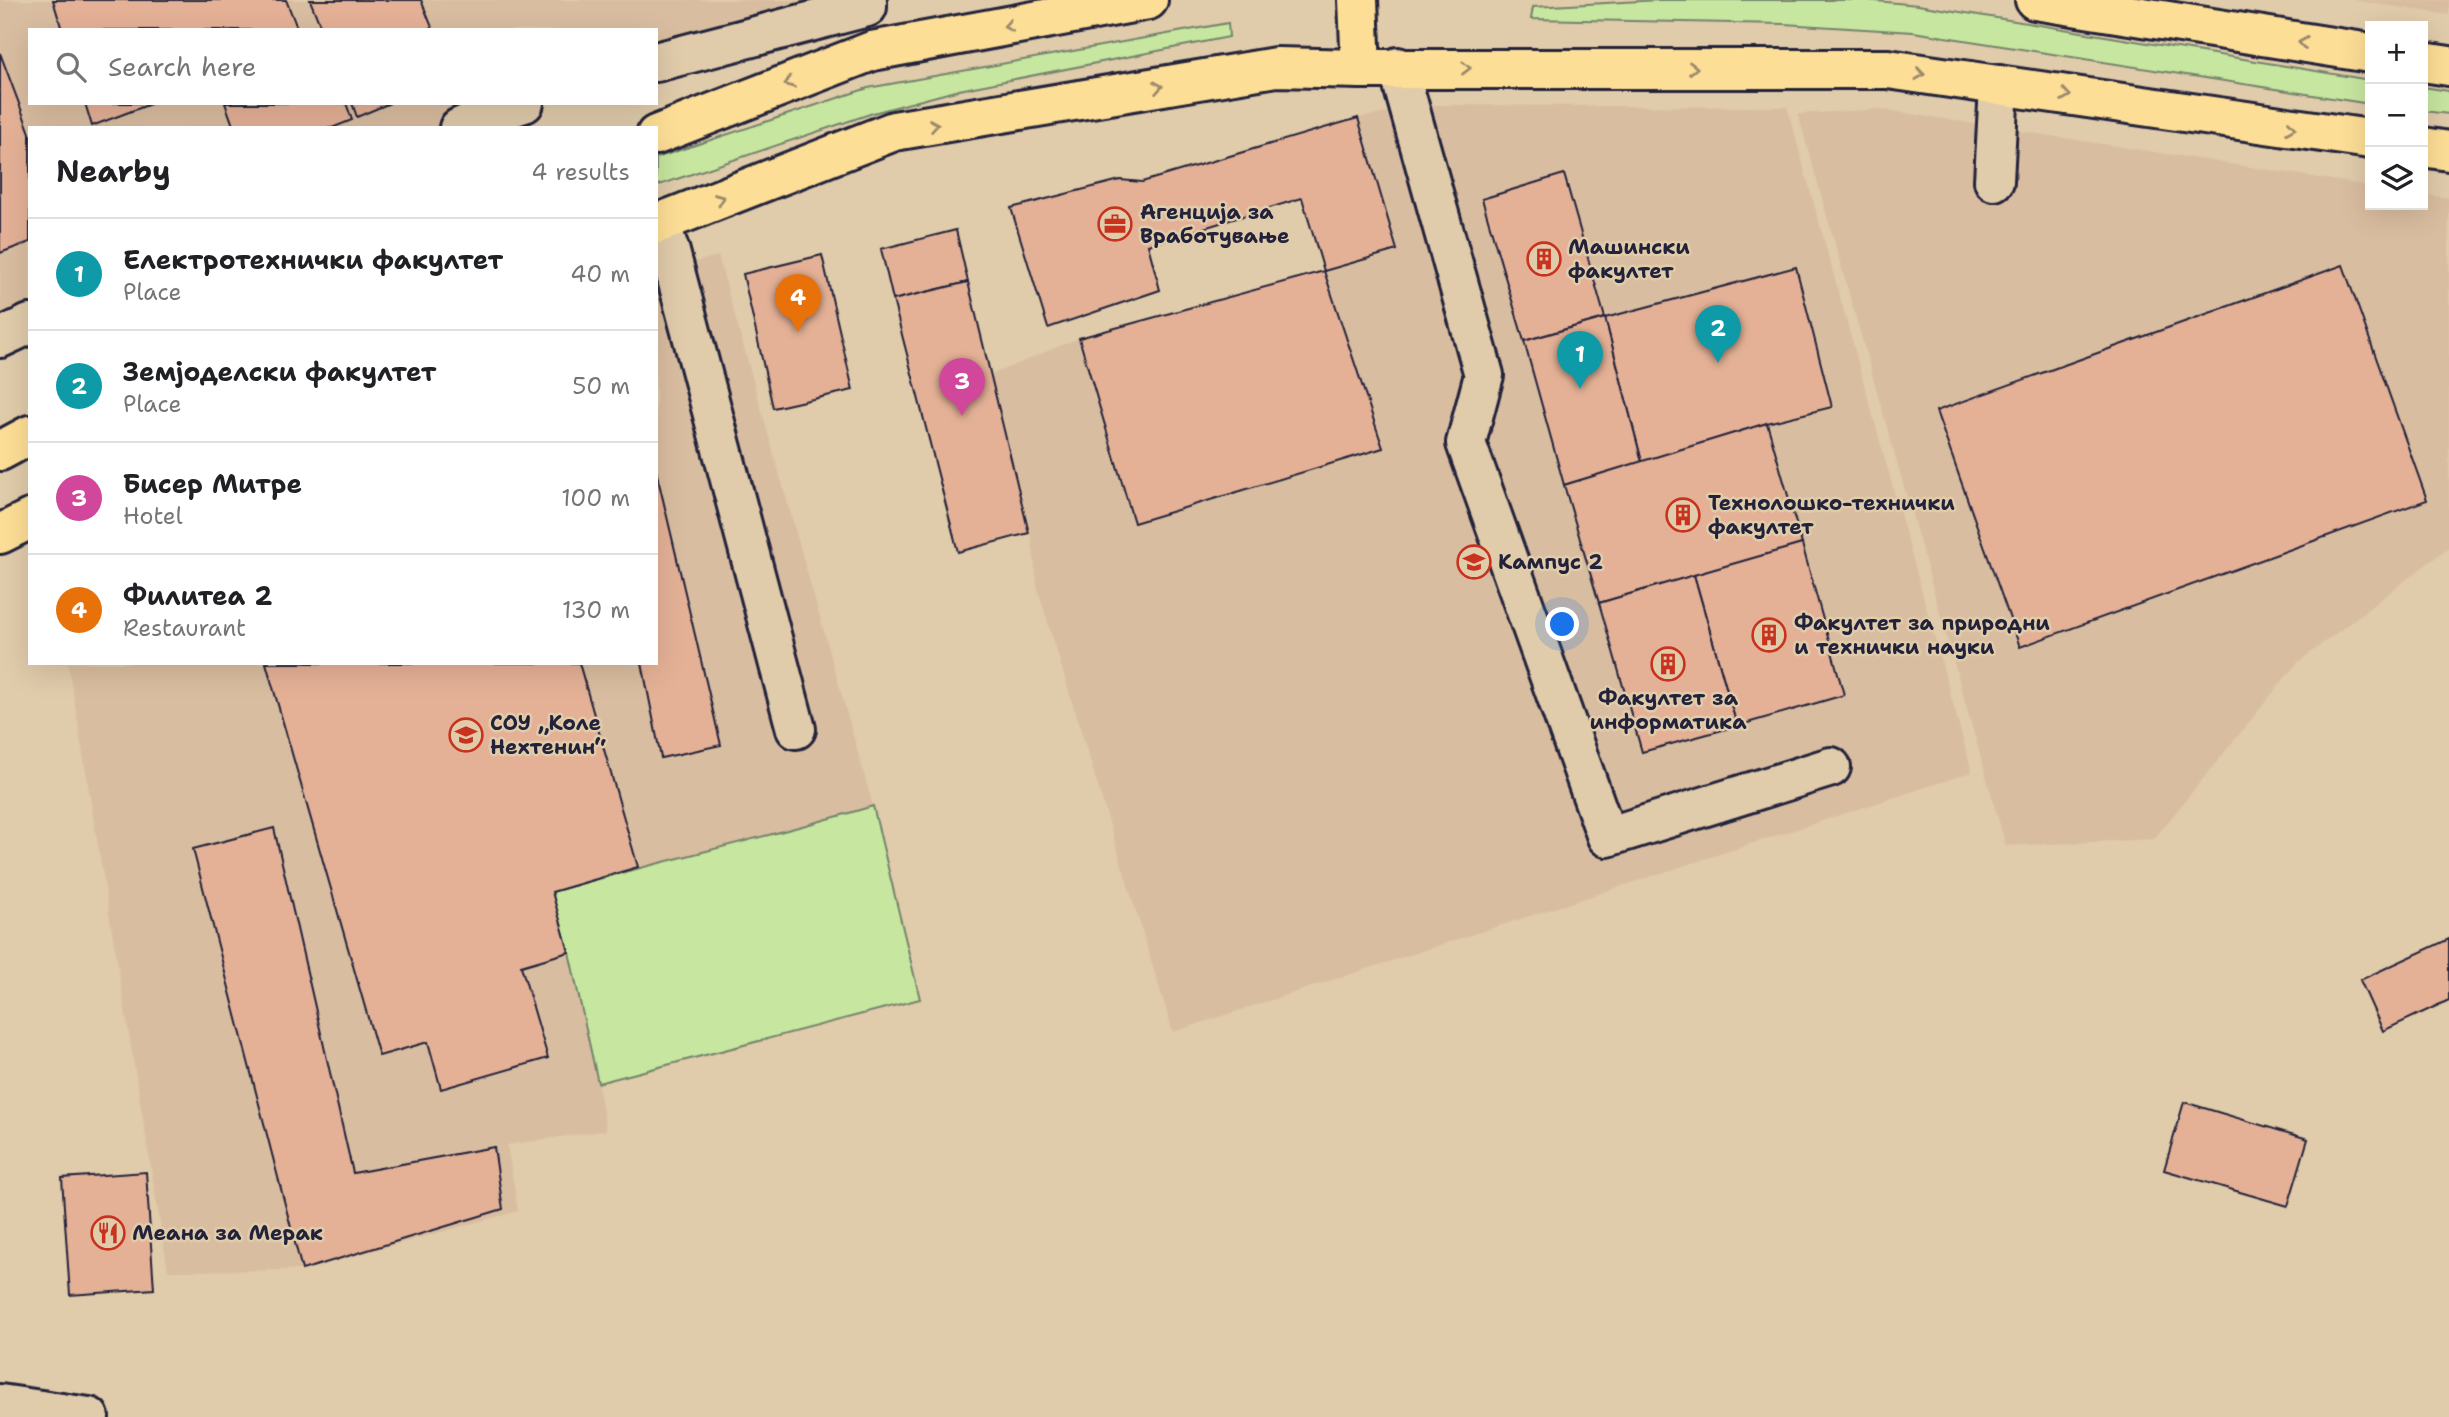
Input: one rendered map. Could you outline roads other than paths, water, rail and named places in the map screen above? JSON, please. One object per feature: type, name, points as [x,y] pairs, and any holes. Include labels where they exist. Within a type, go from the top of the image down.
[{"type":"main road","points":[[658,134],[872,51],[1148,0]]},
{"type":"main road","points":[[1359,0],[1379,68]]},
{"type":"main road","points":[[2035,0],[2365,52]]},
{"type":"main road","points":[[2428,63],[2449,66]]},
{"type":"main road","points":[[658,223],[894,131],[1276,67],[1888,69],[2365,138]]},
{"type":"main road","points":[[2428,148],[2449,151]]},
{"type":"main road","points":[[0,452],[28,436]]},
{"type":"main road","points":[[0,534],[28,520]]},
{"type":"street","points":[[658,61],[867,7],[867,0]]},
{"type":"street","points":[[1379,68],[1484,375],[1466,443],[1607,837],[1831,767]]},
{"type":"street","points":[[1993,181],[1999,85]]},
{"type":"street","points":[[463,126],[518,105]]},
{"type":"street","points":[[658,223],[670,252],[796,729]]},
{"type":"street","points":[[0,338],[28,325]]},
{"type":"street","points":[[0,1404],[89,1417]]},
{"type":"place","name":"Агенција за Вработување","points":[[1115,224]]},
{"type":"place","name":"Машински факултет","points":[[1544,259]]},
{"type":"place","name":"Филитеа 2","points":[[798,332]]},
{"type":"place","name":"Земјоделски факултет","points":[[1718,363]]},
{"type":"place","name":"Електротехнички факултет","points":[[1580,389]]},
{"type":"place","name":"Бисер Митре","points":[[962,416]]},
{"type":"place","name":"Технолошко-технички факултет","points":[[1683,515]]},
{"type":"place","name":"Кампус 2","points":[[1474,562]]},
{"type":"place","name":"Факултет за природни и технички науки","points":[[1769,635]]},
{"type":"place","name":"Факултет за информатика","points":[[1668,664]]},
{"type":"place","name":"СОУ „Коле Нехтенин“","points":[[466,735]]},
{"type":"place","name":"Меана за Мерак","points":[[108,1233]]}]
